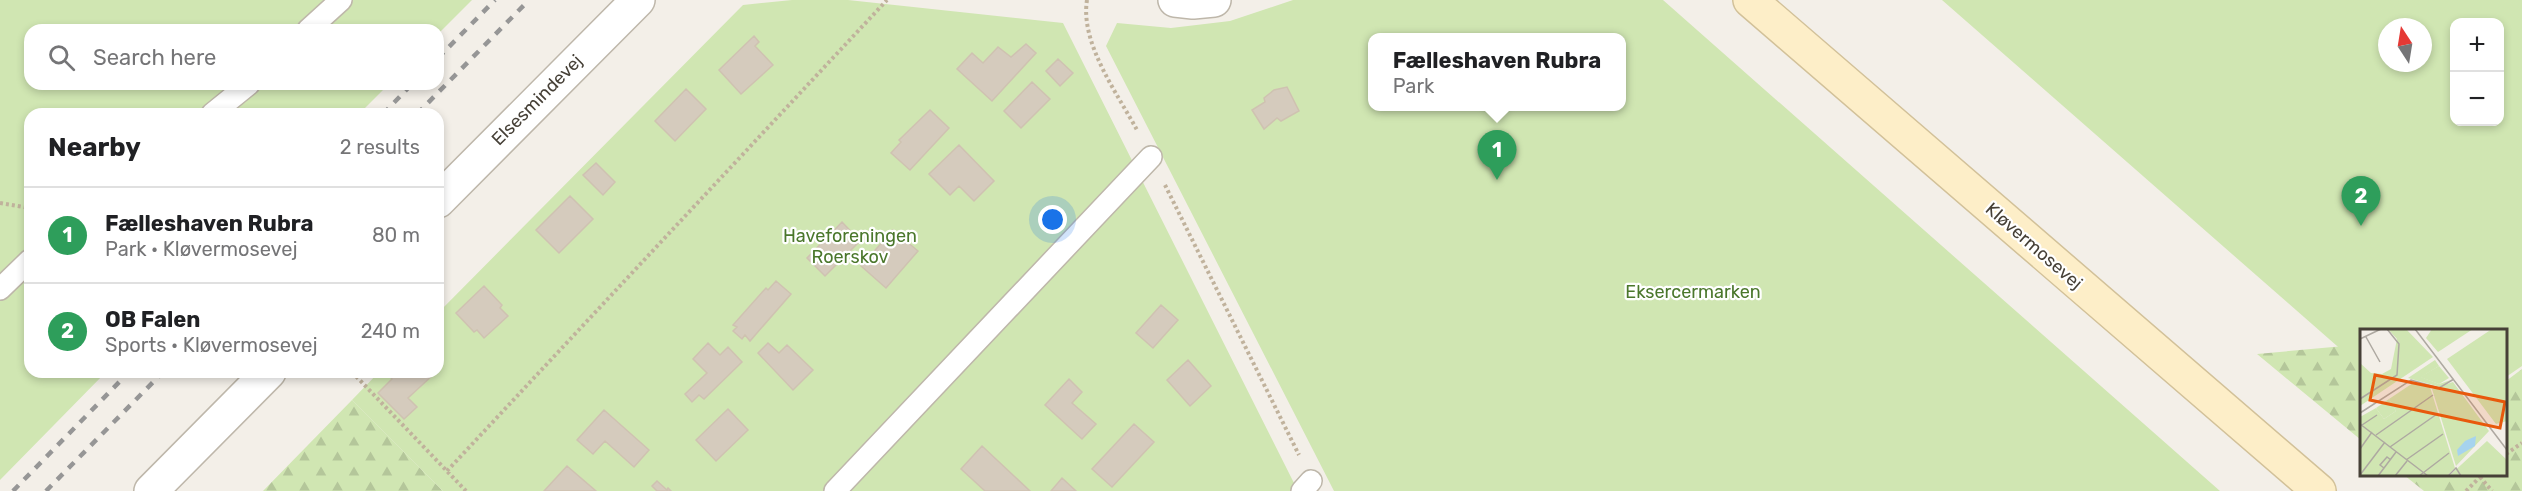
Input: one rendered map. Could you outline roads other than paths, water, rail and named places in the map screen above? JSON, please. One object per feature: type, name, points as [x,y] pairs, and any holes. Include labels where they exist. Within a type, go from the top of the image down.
[{"type":"main road","name":"Kløvermosevej","points":[[1750,0],[2319,491]]},
{"type":"street","name":"Elsesmindevej","points":[[444,195],[638,0]]},
{"type":"street","points":[[1175,0],[1193,2],[1214,0]]},
{"type":"street","points":[[151,491],[263,378]]},
{"type":"lane","points":[[315,24],[341,0]]},
{"type":"lane","points":[[219,108],[242,90]]},
{"type":"lane","points":[[835,491],[1151,157]]},
{"type":"lane","points":[[0,289],[24,266]]},
{"type":"railway","points":[[444,52],[495,0]]},
{"type":"railway","points":[[444,87],[529,0]]},
{"type":"railway","points":[[389,108],[406,90]]},
{"type":"railway","points":[[423,108],[441,90]]},
{"type":"railway","points":[[13,491],[123,378]]},
{"type":"railway","points":[[46,491],[157,378]]},
{"type":"place","name":"Fælleshaven Rubra","points":[[1497,180]]},
{"type":"place","name":"OB Falen","points":[[2361,226]]},
{"type":"park label","name":"Haveforeningen Roerskov","points":[[850,246]]},
{"type":"park label","name":"Eksercermarken","points":[[1693,292]]}]
